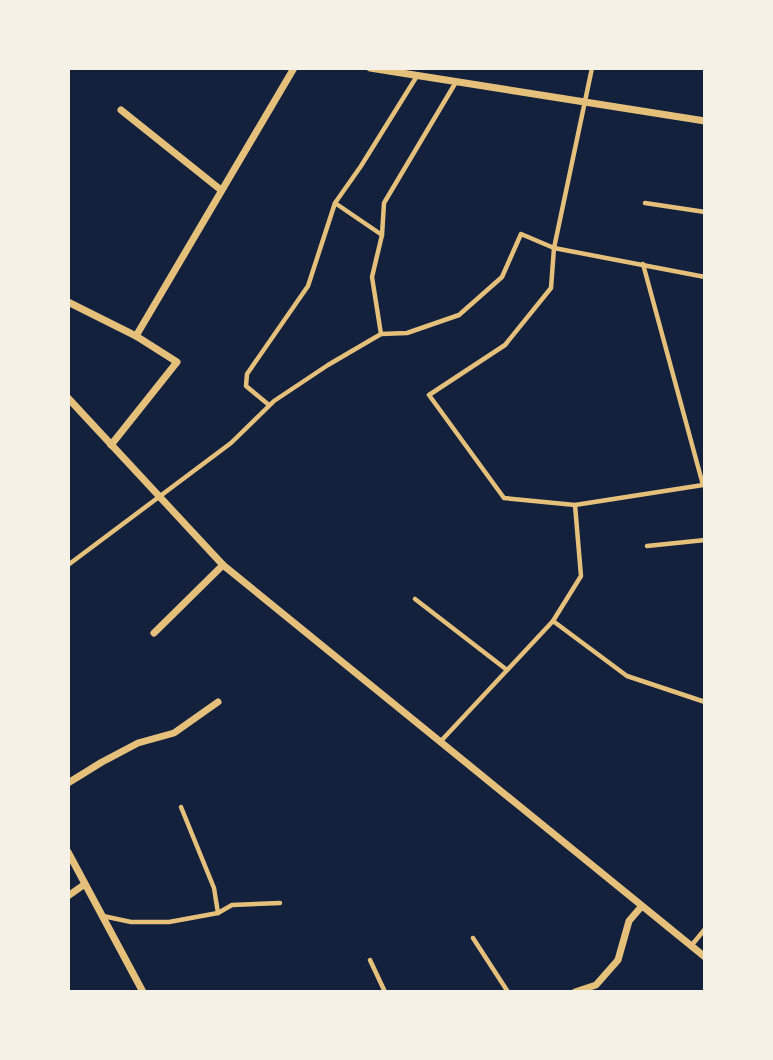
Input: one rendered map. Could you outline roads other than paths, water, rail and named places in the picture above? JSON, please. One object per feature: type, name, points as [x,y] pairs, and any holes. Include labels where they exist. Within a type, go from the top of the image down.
[{"type":"street","points":[[136,336],[294,68]]},
{"type":"street","points":[[370,68],[705,121]]},
{"type":"street","points":[[121,110],[222,190]]},
{"type":"street","points":[[68,302],[136,336],[177,362],[111,445]]},
{"type":"street","points":[[68,398],[223,565],[705,957]]},
{"type":"street","points":[[154,633],[223,565]]},
{"type":"street","points":[[68,783],[138,743],[174,733],[218,702]]},
{"type":"street","points":[[68,852],[143,992]]},
{"type":"street","points":[[68,896],[85,884]]},
{"type":"street","points":[[575,992],[596,985],[618,960],[629,922],[641,906]]},
{"type":"lane","points":[[592,68],[554,248],[551,288],[505,345],[429,395],[504,498],[575,505],[704,485],[643,264]]},
{"type":"lane","points":[[270,405],[246,386],[247,374],[308,286],[335,202],[361,166],[417,76]]},
{"type":"lane","points":[[381,334],[372,277],[382,234],[384,203],[456,82]]},
{"type":"lane","points":[[335,202],[382,234]]},
{"type":"lane","points":[[645,203],[705,212]]},
{"type":"lane","points":[[68,565],[231,443],[270,405],[328,365],[381,334],[407,333],[459,316],[502,277],[521,234],[554,248],[705,277]]},
{"type":"lane","points":[[439,743],[553,621],[581,576],[575,505]]},
{"type":"lane","points":[[647,546],[705,540]]},
{"type":"lane","points":[[415,599],[508,670]]},
{"type":"lane","points":[[553,621],[627,677],[705,702]]},
{"type":"lane","points":[[181,807],[214,888],[218,913]]},
{"type":"lane","points":[[102,916],[131,922],[169,922],[218,913],[232,905],[280,903]]},
{"type":"lane","points":[[691,947],[705,929]]},
{"type":"lane","points":[[473,938],[508,992]]},
{"type":"lane","points":[[370,960],[385,992]]}]
